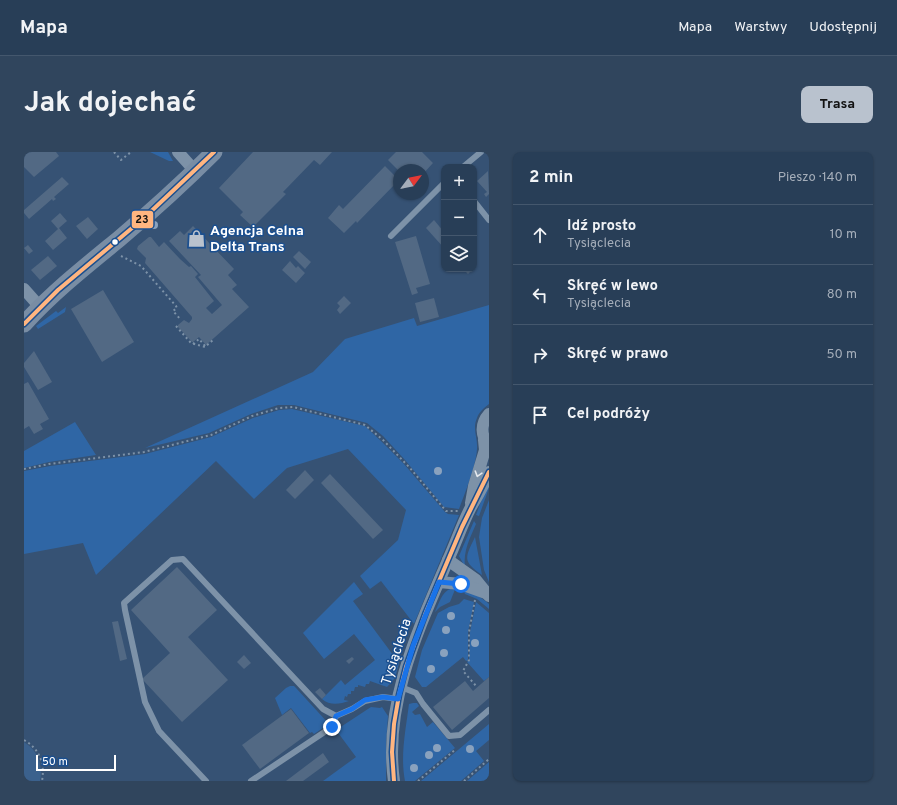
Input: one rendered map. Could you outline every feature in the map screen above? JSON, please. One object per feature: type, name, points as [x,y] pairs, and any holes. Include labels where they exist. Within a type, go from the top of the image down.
[{"type":"main road","points":[[24,324],[65,283],[138,223],[214,152]]},
{"type":"street","points":[[178,152],[195,171]]},
{"type":"street","points":[[24,289],[40,307]]},
{"type":"street","name":"Tysiąclecia","points":[[394,781],[394,725],[399,693],[413,646],[448,560],[474,486],[487,443],[482,434],[482,426],[484,420],[489,414]]},
{"type":"street","name":"Tysiąclecia","points":[[466,510],[482,490],[489,472]]},
{"type":"street","points":[[448,560],[476,580],[488,595]]},
{"type":"street","points":[[439,582],[461,584],[488,595]]},
{"type":"lane","points":[[467,164],[481,152]]},
{"type":"lane","points":[[391,236],[441,186]]},
{"type":"lane","points":[[477,205],[489,220]]},
{"type":"lane","points":[[206,781],[159,731],[145,702],[125,610],[124,603],[172,560],[183,559],[323,709],[336,716]]},
{"type":"lane","points":[[251,781],[332,727],[336,716],[352,709],[365,700],[399,693],[416,693],[423,704],[450,736],[460,736],[489,710]]},
{"type":"path","points":[[114,152],[121,160],[131,152]]},
{"type":"path","points":[[121,256],[141,266],[176,306],[177,308],[173,311],[181,320]]},
{"type":"path","points":[[176,326],[193,344],[205,346],[213,340]]},
{"type":"path","points":[[193,344],[199,339],[205,346]]},
{"type":"path","points":[[24,469],[49,464],[144,452],[211,435],[252,416],[279,408],[293,407],[365,425],[383,440],[410,468],[446,511],[466,510]]},
{"type":"path","points":[[475,600],[469,632],[469,660],[463,671],[477,687]]},
{"type":"path","points":[[24,740],[39,754],[43,767],[42,781]]},
{"type":"path","points":[[418,781],[456,749]]},
{"type":"path","points":[[464,781],[489,759]]},
{"type":"shaded area","points":[[150,152],[168,152],[173,161],[169,161]]},
{"type":"shaded area","points":[[489,305],[489,404],[480,412],[476,422],[475,430],[477,445],[475,463],[459,509],[444,507],[383,436],[367,423],[294,405],[278,405],[251,414],[209,433],[145,448],[313,372],[345,339],[414,318],[417,326]]},
{"type":"shaded area","points":[[66,307],[65,312],[38,329],[36,326],[56,311],[58,313]]},
{"type":"shaded area","points":[[292,409],[365,426],[404,464],[445,512],[448,514],[459,515],[414,624],[381,581],[370,589],[360,576],[398,540],[406,510],[348,449],[287,468],[254,499],[216,461],[96,575],[83,543],[24,554],[24,471],[50,466],[145,454],[211,437],[253,418],[279,410]]},
{"type":"shaded area","points":[[75,422],[96,455],[49,462],[24,468],[24,451]]},
{"type":"shaded area","points":[[489,480],[489,488],[479,516],[476,515]]},
{"type":"shaded area","points":[[489,500],[489,582],[484,570],[479,537],[482,518]]},
{"type":"shaded area","points":[[474,521],[476,524],[466,550],[465,567],[459,556]]},
{"type":"shaded area","points":[[475,537],[482,575],[471,566],[467,559]]},
{"type":"shaded area","points":[[354,582],[363,594],[353,601],[399,663],[395,678],[387,687],[370,681],[365,687],[358,685],[358,687],[355,687],[354,691],[351,691],[351,694],[348,694],[347,697],[345,696],[344,700],[349,701],[339,704],[332,704],[322,699],[341,680],[345,685],[375,660],[354,634],[324,659],[303,633]]},
{"type":"shaded area","points":[[456,587],[450,602],[440,607],[435,612],[445,593],[451,588]]},
{"type":"shaded area","points":[[463,590],[474,593],[483,599],[489,604],[489,609],[477,599],[465,594]]},
{"type":"shaded area","points":[[464,599],[474,602],[468,632],[468,660],[466,661],[463,657],[426,687],[422,687],[415,677],[422,650],[438,613],[459,604]]},
{"type":"shaded area","points":[[476,602],[489,613],[489,677],[484,681],[467,662],[469,660],[470,632]]},
{"type":"shaded area","points":[[290,686],[294,686],[329,724],[314,734],[312,732],[310,733],[291,708],[282,715],[275,698]]},
{"type":"shaded area","points":[[417,703],[419,706],[412,712],[415,715],[420,714],[427,727],[433,722],[455,748],[415,781],[405,781],[403,762],[404,742],[409,704]]},
{"type":"shaded area","points":[[371,707],[382,707],[388,716],[386,781],[323,781],[356,757],[336,730]]},
{"type":"shaded area","points":[[489,724],[489,740],[476,751],[484,761],[461,781],[421,781]]},
{"type":"shaded area","points":[[24,742],[33,750],[38,758],[41,769],[40,781],[24,781]]},
{"type":"shaded area","points":[[489,762],[489,781],[467,781]]},
{"type":"building","points":[[24,152],[56,152],[59,156],[34,177],[24,167]]},
{"type":"building","points":[[253,152],[332,152],[320,165],[314,160],[283,192],[286,194],[253,227],[240,215],[243,212],[219,188]]},
{"type":"building","points":[[396,152],[422,152],[433,163],[429,167],[429,164],[393,165],[388,160]]},
{"type":"building","points":[[385,166],[393,174],[393,186],[357,223],[356,221],[344,233],[328,218],[339,205],[343,209]]},
{"type":"building","points":[[488,171],[489,194],[486,197],[484,194],[487,192],[477,181]]},
{"type":"building","points":[[62,177],[69,184],[54,197],[56,199],[53,201],[52,199],[29,219],[24,213],[24,210]]},
{"type":"building","points":[[60,213],[67,221],[59,228],[67,238],[53,250],[45,241],[58,229],[51,221]]},
{"type":"building","points":[[88,217],[98,229],[87,239],[76,226]]},
{"type":"building","points":[[434,220],[441,228],[441,245],[426,228]]},
{"type":"building","points":[[193,226],[234,269],[228,275],[237,285],[232,289],[249,307],[206,345],[199,337],[192,342],[178,327],[178,325],[184,320],[189,323],[192,317],[145,263],[146,258],[137,249],[138,246],[149,237],[151,237],[159,247],[164,242],[180,259],[189,267],[191,266],[198,274],[195,277],[214,301],[206,308],[212,314],[222,305],[198,277],[201,275],[169,241],[180,231],[184,235]]},
{"type":"building","points":[[416,236],[430,284],[416,288],[418,293],[412,295],[395,242]]},
{"type":"building","points":[[28,245],[33,251],[29,254],[24,248]]},
{"type":"building","points":[[299,251],[311,262],[305,269],[293,257]]},
{"type":"building","points":[[48,256],[57,266],[40,280],[31,270]]},
{"type":"building","points":[[290,261],[296,268],[298,266],[305,273],[296,283],[282,270]]},
{"type":"building","points":[[103,290],[134,342],[102,362],[71,309]]},
{"type":"building","points":[[344,296],[351,303],[340,314],[337,310],[340,306],[337,303]]},
{"type":"building","points":[[434,298],[439,317],[420,322],[415,303]]},
{"type":"building","points":[[34,351],[52,382],[38,390],[24,367],[24,363]]},
{"type":"building","points":[[28,382],[49,419],[40,424],[43,429],[34,434],[29,426],[24,429],[24,384]]},
{"type":"building","points":[[305,470],[314,480],[295,499],[286,490]]},
{"type":"building","points":[[330,474],[383,530],[373,539],[321,483]]},
{"type":"building","points":[[177,567],[217,610],[188,637],[228,680],[182,722],[142,679],[170,653],[131,610]]},
{"type":"building","points":[[118,621],[127,659],[120,661],[112,622]]},
{"type":"building","points":[[244,655],[251,663],[244,669],[237,662]]},
{"type":"building","points":[[352,657],[354,659],[349,664],[346,661]]},
{"type":"building","points":[[489,677],[489,698],[452,730],[433,707],[465,681],[473,691]]},
{"type":"building","points":[[320,688],[326,695],[322,699],[315,692]]},
{"type":"building","points":[[291,709],[309,733],[260,769],[242,745]]},
{"type":"building","points":[[323,753],[329,762],[303,781],[286,781]]},
{"type":"transit line","name":"23","points":[[24,324],[58,290],[144,218],[214,152]]},
{"type":"transit line","name":"23","points":[[394,781],[392,752],[394,724],[406,667],[426,612],[462,527],[489,472]]},
{"type":"place","name":"Agencja Celna Delta Trans","points":[[197,239]]},
{"type":"route","points":[[332,727],[336,716],[352,709],[365,700],[383,697],[398,699],[404,673],[413,646],[439,582],[461,584]]}]
